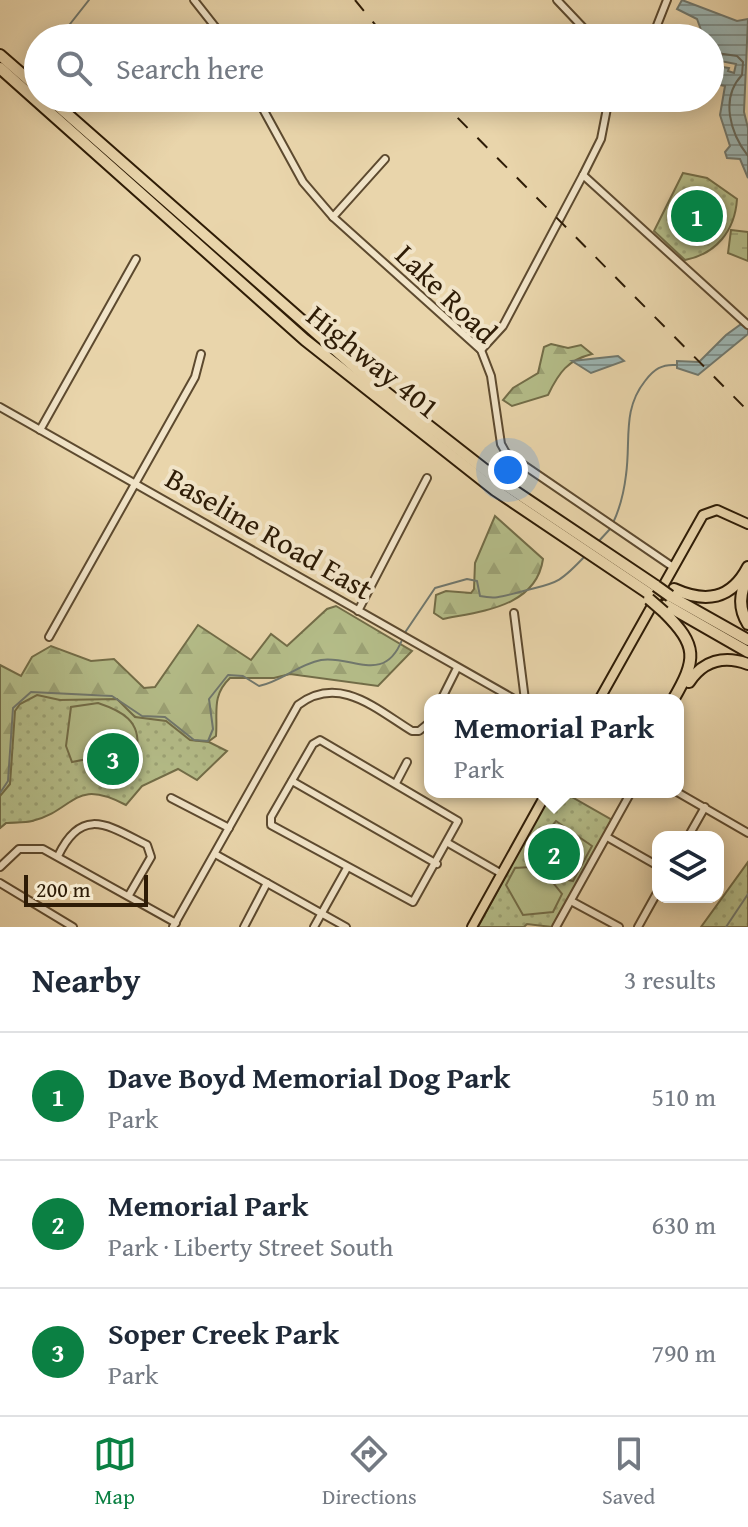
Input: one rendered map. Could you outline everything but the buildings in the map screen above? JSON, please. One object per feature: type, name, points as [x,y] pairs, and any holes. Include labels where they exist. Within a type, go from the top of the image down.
[{"type":"highway","points":[[0,55],[24,76]]},
{"type":"highway","name":"Highway 401","points":[[0,68],[24,89]]},
{"type":"highway","name":"Highway 401","points":[[49,112],[305,340],[495,490],[599,553]]},
{"type":"highway","name":"Highway 401","points":[[65,112],[365,376],[580,542]]},
{"type":"highway","points":[[599,553],[748,652]]},
{"type":"highway","points":[[599,553],[668,600],[748,640]]},
{"type":"highway","points":[[668,600],[722,596],[741,580],[748,567]]},
{"type":"highway","points":[[748,576],[740,597],[741,610],[748,624]]},
{"type":"highway","points":[[668,600],[691,652],[689,671],[679,694]]},
{"type":"highway","points":[[681,694],[694,675],[710,663],[729,659],[748,664]]},
{"type":"main road","points":[[602,694],[699,520],[707,512],[722,511],[748,524]]},
{"type":"main road","points":[[472,927],[544,798]]},
{"type":"street","points":[[194,0],[212,24]]},
{"type":"street","points":[[557,0],[580,24]]},
{"type":"street","points":[[658,24],[667,0]]},
{"type":"street","name":"Lake Road","points":[[265,112],[303,182],[333,217],[481,350],[491,376],[501,444],[506,453],[673,567]]},
{"type":"street","points":[[481,350],[503,326],[583,175],[601,139],[606,112]]},
{"type":"street","points":[[333,217],[385,159]]},
{"type":"street","points":[[583,175],[748,325]]},
{"type":"street","points":[[40,430],[136,259]]},
{"type":"street","points":[[49,637],[195,377],[201,354]]},
{"type":"street","name":"Baseline Road East","points":[[0,407],[505,694]]},
{"type":"street","points":[[358,611],[427,478]]},
{"type":"street","points":[[514,613],[524,694]]},
{"type":"street","points":[[444,694],[457,668]]},
{"type":"street","points":[[0,867],[19,849],[43,849],[129,895],[175,925],[280,732],[293,711],[306,699],[325,692],[345,692],[412,731],[424,727]]},
{"type":"street","points":[[320,740],[396,783],[455,816],[458,825],[416,899],[408,903],[271,825],[271,817],[313,744],[320,740]]},
{"type":"street","points":[[396,783],[407,762]]},
{"type":"street","points":[[292,781],[437,864]]},
{"type":"street","points":[[684,796],[748,833]]},
{"type":"street","points":[[171,798],[229,828]]},
{"type":"street","points":[[556,927],[628,798]]},
{"type":"street","points":[[691,831],[705,807]]},
{"type":"street","points":[[58,856],[75,829],[89,823],[103,823],[147,845],[151,857],[129,895]]},
{"type":"street","points":[[607,837],[652,863]]},
{"type":"street","points":[[448,843],[502,874]]},
{"type":"street","points":[[215,854],[346,927]]},
{"type":"street","points":[[314,927],[347,868]]},
{"type":"street","points":[[0,883],[73,927]]},
{"type":"street","points":[[244,927],[267,883]]},
{"type":"street","points":[[571,901],[619,927]]},
{"type":"street","points":[[638,927],[652,902]]},
{"type":"green space","points":[[683,173],[707,178],[737,199],[732,221],[722,239],[706,252],[685,260],[654,231]]},
{"type":"green space","points":[[731,230],[748,232],[748,261],[728,253]]},
{"type":"green space","points":[[551,344],[568,348],[581,345],[592,354],[565,368],[548,395],[512,406],[503,400],[513,388],[538,373],[544,347]]},
{"type":"green space","points":[[495,516],[543,559],[538,575],[530,588],[505,604],[443,619],[434,613],[436,595],[446,591],[471,593],[474,589],[475,563]]},
{"type":"green space","points":[[336,606],[412,651],[378,686],[290,674],[274,678],[230,678],[218,698],[216,736],[189,747],[165,738],[118,707],[52,811],[32,821],[6,823],[0,828],[0,665],[21,676],[32,657],[51,646],[91,661],[114,659],[144,688],[155,687],[198,625],[251,660],[271,634],[287,646],[327,609]]},
{"type":"green space","points":[[37,695],[60,700],[117,699],[135,717],[166,721],[190,740],[209,742],[227,751],[197,780],[178,769],[142,786],[126,805],[109,797],[85,795],[46,816],[29,822],[6,823],[0,828],[0,796],[10,784],[15,711],[20,704]]},
{"type":"green space","points":[[98,703],[128,718],[136,731],[137,749],[72,762],[66,746],[71,707]]},
{"type":"green space","points":[[548,798],[574,798],[612,820],[552,927],[527,924],[524,927],[478,927]]},
{"type":"green space","points":[[556,821],[592,846],[573,881],[555,877],[540,861],[541,839]]},
{"type":"green space","points":[[748,862],[748,927],[701,927],[718,903],[724,903],[724,895]]},
{"type":"green space","points":[[531,867],[546,874],[562,894],[553,912],[523,915],[506,885],[515,868]]},
{"type":"water","points":[[682,0],[737,21],[748,19],[744,112],[748,128],[748,178],[740,159],[727,158],[725,152],[730,146],[720,115],[724,112],[724,67],[734,73],[736,64],[724,62],[724,24],[699,24],[697,19],[677,9]]},
{"type":"water","points":[[748,319],[748,334],[698,375],[677,368],[677,361],[699,362],[726,335]]},
{"type":"water","points":[[618,356],[624,361],[591,373],[572,361]]},
{"type":"waterway","points":[[70,24],[89,0]]},
{"type":"waterway","points":[[613,523],[625,481],[633,403],[652,373],[662,366],[676,365]]},
{"type":"waterway","points":[[598,542],[610,529]]},
{"type":"waterway","points":[[404,634],[435,588],[467,579],[477,581],[480,596],[502,596],[555,582],[586,555]]},
{"type":"waterway","points":[[0,793],[8,781],[13,708],[31,692],[112,696],[142,716],[165,717],[194,740],[208,741],[213,729],[209,699],[228,675],[243,676],[259,686],[321,660],[377,665],[395,654],[402,640]]},
{"type":"waterway","points":[[726,927],[748,894]]},
{"type":"railway","points":[[355,0],[375,24]]},
{"type":"railway","points":[[452,112],[748,411]]},
{"type":"place","name":"Dave Boyd Memorial Dog Park","points":[[697,216]]},
{"type":"place","name":"Soper Creek Park","points":[[113,759]]},
{"type":"place","name":"Memorial Park","points":[[554,854]]}]
